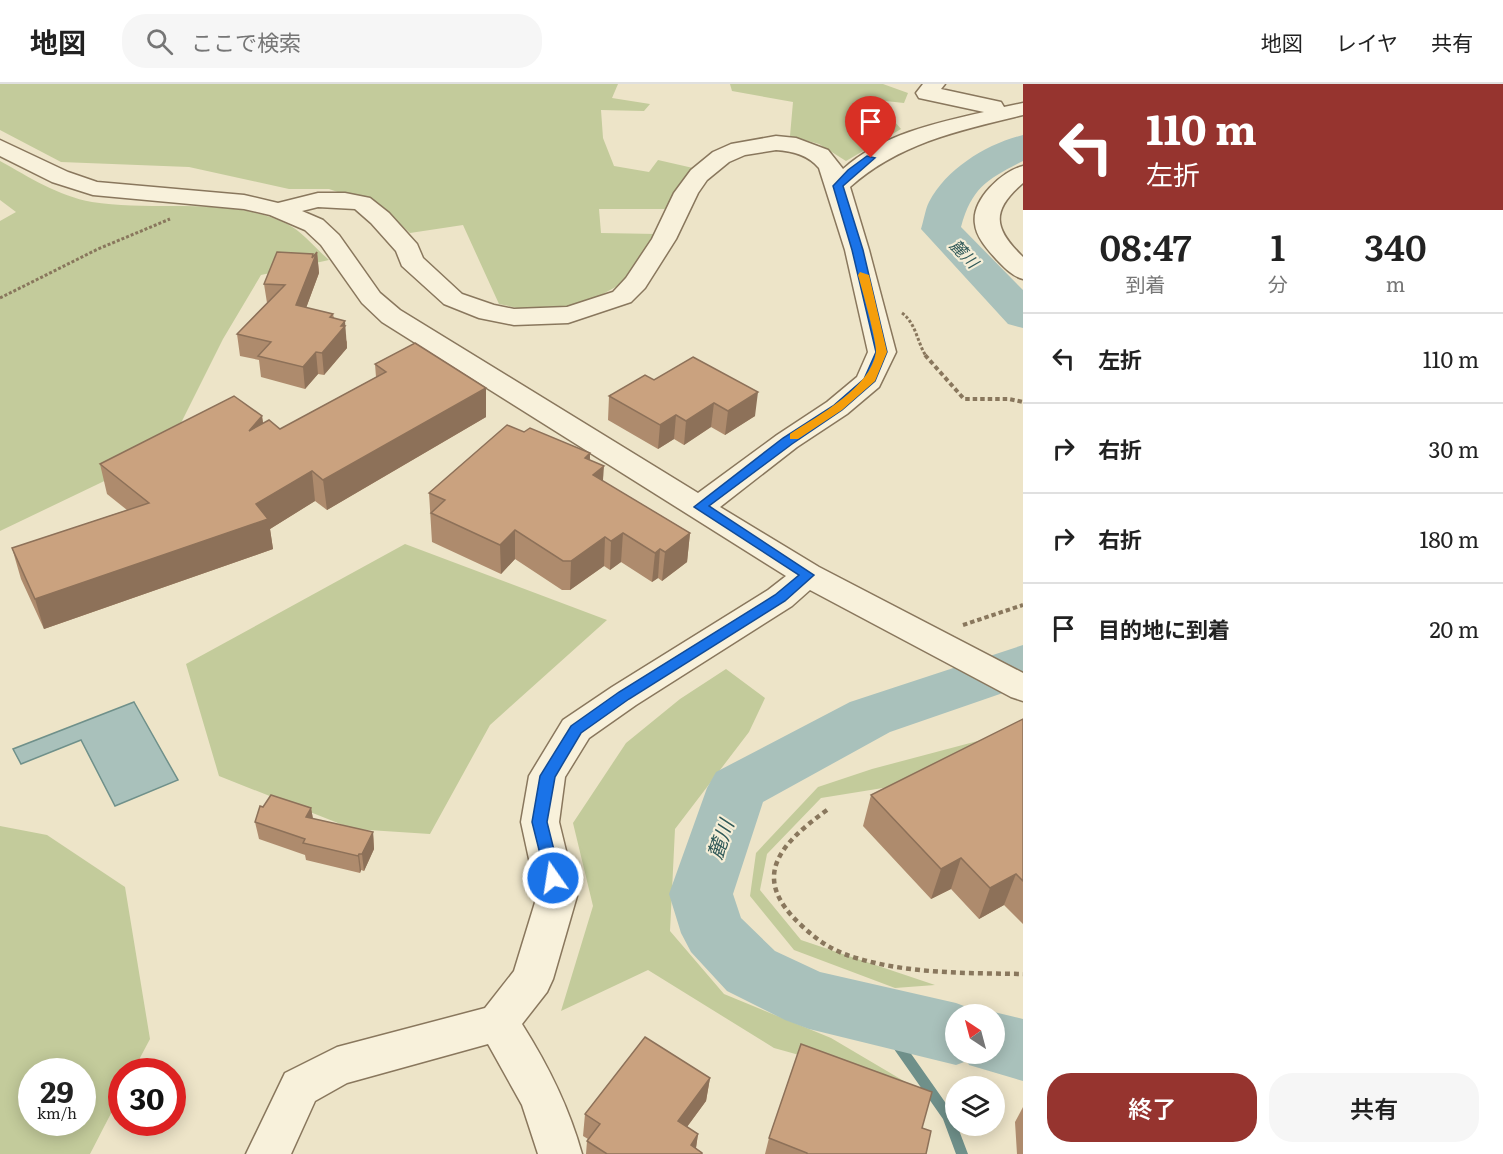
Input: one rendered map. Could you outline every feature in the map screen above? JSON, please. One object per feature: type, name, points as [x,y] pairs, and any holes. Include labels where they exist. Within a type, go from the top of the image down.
[{"type":"street","points":[[933,84],[927,93],[993,107]]},
{"type":"street","points":[[838,186],[851,172],[891,146],[938,129],[1023,109]]},
{"type":"street","points":[[278,210],[318,200],[345,200],[362,203],[380,218],[408,249],[411,261],[419,270],[453,299],[488,312],[514,317],[567,315],[622,297],[636,283],[664,239],[693,184],[704,170],[721,157],[760,144],[796,145],[820,155],[830,166],[838,186],[872,307],[882,352],[869,381],[837,408],[787,441],[700,507]]},
{"type":"street","points":[[0,147],[60,177],[93,188],[244,202],[278,210],[314,225],[330,240],[371,298],[391,316],[808,575],[1023,688]]},
{"type":"street","points":[[1023,173],[989,202],[985,215],[989,234],[1023,271]]},
{"type":"street","points":[[268,1154],[300,1087],[309,1081],[337,1066],[498,1023],[532,979],[557,896],[540,822],[547,776],[576,729],[624,696],[780,598],[808,575]]},
{"type":"street","points":[[498,1023],[530,1073],[557,1139],[560,1154]]},
{"type":"path","points":[[0,298],[98,249],[216,200]]},
{"type":"path","points":[[872,307],[905,314],[917,330],[918,342],[930,360],[964,399],[1009,399],[1023,402]]},
{"type":"path","points":[[924,636],[1023,605]]},
{"type":"path","points":[[827,810],[794,837],[779,859],[772,879],[789,915],[806,930],[841,953],[908,968],[1023,974]]},
{"type":"green space","points":[[0,84],[618,84],[612,98],[650,104],[644,111],[601,110],[603,138],[614,166],[649,172],[658,160],[693,168],[666,209],[599,209],[601,233],[657,234],[621,284],[592,300],[561,308],[527,310],[499,304],[463,225],[410,233],[381,207],[329,189],[289,189],[189,167],[61,162],[0,130]]},
{"type":"green space","points":[[730,84],[883,84],[908,93],[904,103],[876,100],[901,129],[846,161],[819,144],[790,136],[793,102],[732,91]]},
{"type":"green space","points":[[0,161],[56,191],[92,202],[115,205],[217,207],[266,215],[293,227],[329,260],[261,275],[223,339],[167,451],[0,531],[0,221],[16,212],[0,200]]},
{"type":"green space","points":[[405,544],[607,620],[490,725],[430,834],[353,829],[219,776],[186,664]]},
{"type":"green space","points":[[726,669],[765,698],[749,732],[675,829],[670,931],[724,994],[831,1038],[914,1087],[774,1048],[648,970],[561,1011],[593,906],[573,823],[626,743],[680,699]]},
{"type":"green space","points":[[989,738],[920,782],[821,798],[767,854],[760,890],[801,940],[935,985],[895,988],[794,950],[750,896],[756,853],[818,787],[872,769]]},
{"type":"green space","points":[[0,826],[47,835],[125,887],[150,1039],[140,1058],[108,1058],[108,1119],[90,1154],[0,1154]]},
{"type":"water","points":[[134,702],[178,780],[115,806],[81,740],[21,764],[13,749]]},
{"type":"building","points":[[277,252],[313,254],[312,258],[317,252],[296,305],[333,314],[330,317],[345,321],[341,326],[345,326],[322,353],[316,352],[303,367],[258,356],[271,342],[237,334],[285,285],[264,284]]},
{"type":"building","points":[[415,343],[486,388],[323,480],[312,471],[256,504],[268,519],[35,599],[12,548],[149,503],[100,464],[234,396],[262,416],[249,431],[269,420],[280,429],[386,372],[375,364]]},
{"type":"building","points":[[693,357],[758,392],[728,411],[714,403],[686,421],[676,415],[660,425],[609,396],[645,375],[654,380]]},
{"type":"building","points":[[507,425],[524,432],[530,428],[590,453],[585,458],[604,466],[593,475],[690,533],[665,552],[660,549],[655,553],[623,533],[611,541],[605,537],[571,561],[563,561],[515,530],[500,545],[431,513],[445,500],[429,493]]},
{"type":"building","points":[[1023,719],[1023,881],[1016,874],[990,888],[961,858],[941,869],[871,795]]},
{"type":"building","points":[[271,795],[311,808],[306,817],[373,832],[362,854],[358,856],[303,843],[305,839],[255,822],[260,806],[263,807]]},
{"type":"building","points":[[645,1037],[710,1078],[678,1121],[698,1134],[691,1145],[702,1154],[607,1154],[587,1141],[600,1124],[585,1114]]},
{"type":"building","points":[[801,1044],[932,1092],[922,1128],[931,1131],[926,1154],[807,1154],[769,1138]]},
{"type":"waterway","name":"麓川","points":[[1023,146],[974,172],[948,203],[941,229],[1023,315]]},
{"type":"waterway","name":"麓川","points":[[945,1031],[809,999],[751,971],[714,933],[701,894],[737,788],[870,717],[1023,665]]},
{"type":"waterway","points":[[877,1015],[948,1116],[962,1154]]},
{"type":"waterway","name":"麓川","points":[[1005,1046],[1023,1050]]},
{"type":"slow traffic","points":[[794,437],[837,408],[869,381],[882,352],[864,275]]},
{"type":"route","points":[[553,878],[540,822],[547,776],[576,729],[624,696],[780,598],[808,575],[700,507],[719,490],[837,408],[869,381],[882,352],[857,250],[838,186],[851,172],[871,158]]}]
